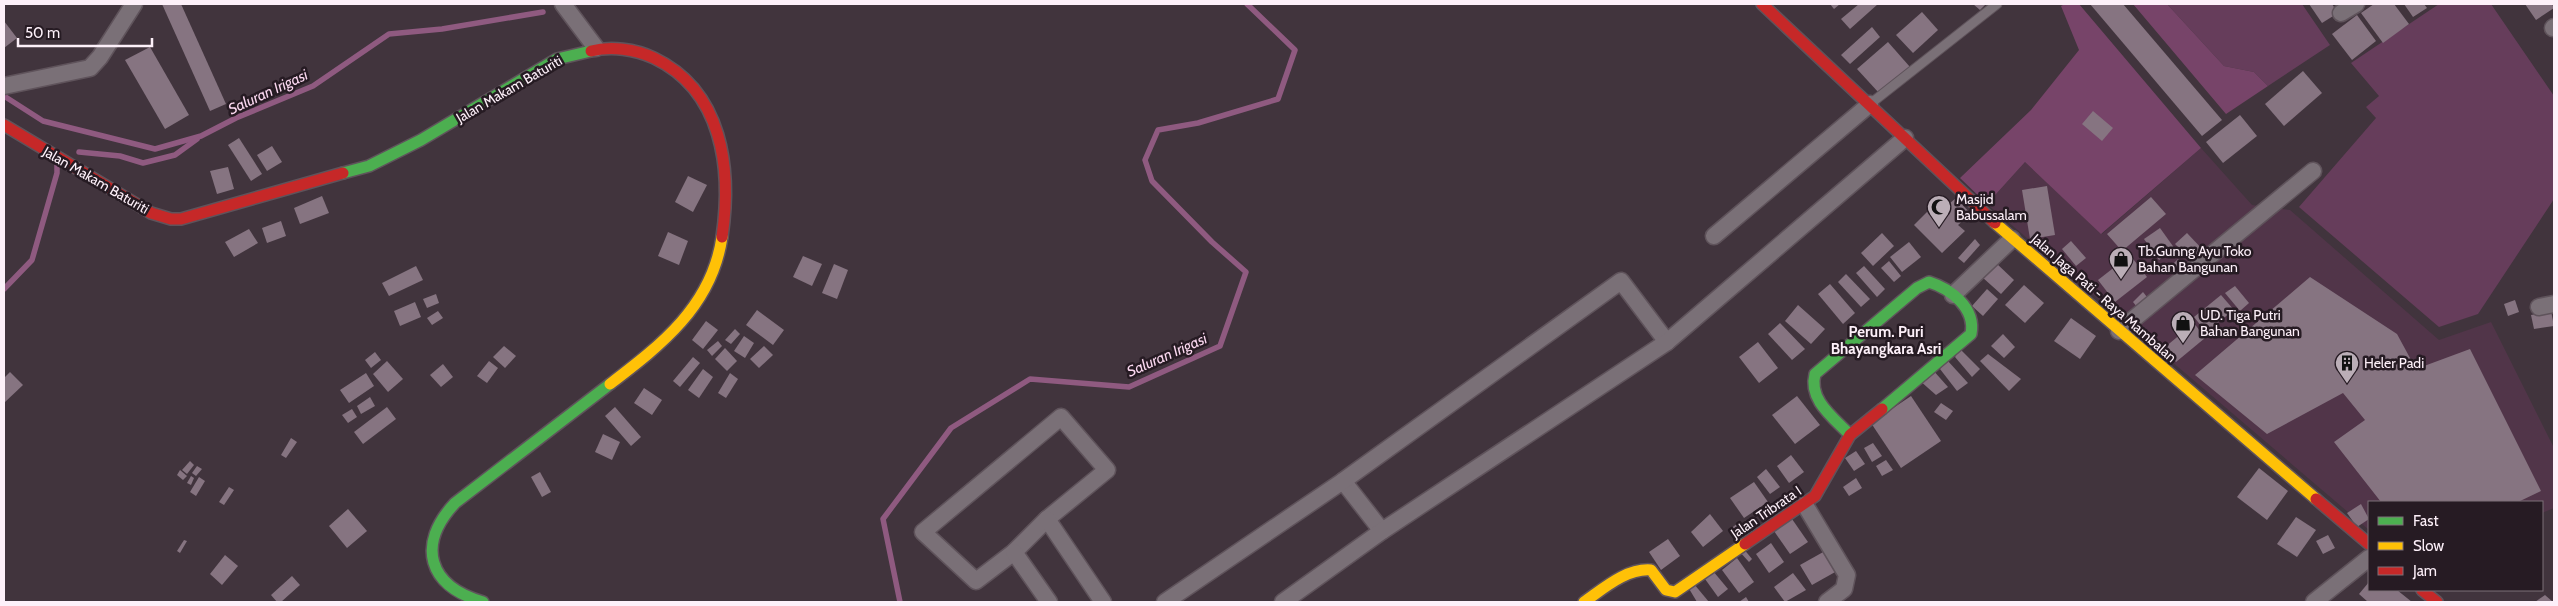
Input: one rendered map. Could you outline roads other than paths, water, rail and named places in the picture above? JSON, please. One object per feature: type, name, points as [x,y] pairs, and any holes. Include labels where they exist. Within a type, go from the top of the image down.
[{"type":"street","points":[[4,86],[90,68],[100,57],[134,4]]},
{"type":"street","points":[[563,4],[596,48]]},
{"type":"street","name":"Jalan Jaga Pati - Raya Mambalan","points":[[1762,4],[2012,239],[2368,543]]},
{"type":"street","points":[[2341,13],[2356,4]]},
{"type":"street","name":"Jalan Makam Baturiti","points":[[4,125],[151,213],[170,219],[180,219],[368,166],[421,140],[557,59],[596,48],[631,50],[659,60],[684,76],[704,99],[717,126],[726,165],[728,205],[716,264],[698,300],[674,332],[660,346],[455,503],[441,516],[432,541],[436,569],[452,590],[468,599],[483,602]]},
{"type":"street","points":[[1714,236],[1870,104]]},
{"type":"street","points":[[1283,602],[1382,531],[1667,342],[1905,138]]},
{"type":"street","points":[[2119,331],[2313,171]]},
{"type":"street","points":[[1850,435],[1815,396],[1812,385],[1817,370],[1923,284],[1933,283],[1953,295],[2012,239]]},
{"type":"street","points":[[1165,602],[1343,481],[1621,281],[1667,342]]},
{"type":"street","name":"Jalan Tribrata I","points":[[1584,602],[1638,570],[1651,570],[1666,590],[1675,592],[1815,496],[1850,435],[1969,337],[1973,328],[1972,319],[1953,295]]},
{"type":"street","points":[[1061,417],[1107,470],[1047,519],[1014,552],[976,581],[923,532],[1061,417]]},
{"type":"street","points":[[1343,481],[1382,531]]},
{"type":"street","points":[[1804,505],[1847,575],[1844,589],[1827,602]]},
{"type":"street","points":[[1047,519],[1103,602]]},
{"type":"street","points":[[1014,552],[1049,602]]},
{"type":"street","points":[[2314,602],[2368,559]]},
{"type":"street","points":[[2423,591],[2437,602]]},
{"type":"lane","points":[[1870,104],[1997,4]]},
{"type":"waterway","name":"Saluran Irigasi","points":[[900,602],[883,519],[951,428],[1030,379],[1129,387],[1220,346],[1246,272],[1212,242],[1152,181],[1145,160],[1158,130],[1198,123],[1278,99],[1295,50],[1247,4]]},
{"type":"waterway","name":"Saluran Irigasi","points":[[4,96],[43,121],[155,149],[201,136],[236,118],[313,86],[389,34],[442,29],[543,12]]},
{"type":"waterway","points":[[79,152],[120,156],[143,163],[175,155],[197,139]]},
{"type":"waterway","points":[[4,289],[32,260],[57,173],[57,164]]},
{"type":"place","name":"Masjid Babussalam","points":[[1939,228]]},
{"type":"place","name":"Tb.Gunng Ayu Toko Bahan Bangunan","points":[[2121,280]]},
{"type":"place","name":"UD. Tiga Putri Bahan Bangunan","points":[[2183,344]]},
{"type":"place","name":"Heler Padi","points":[[2347,384]]},
{"type":"district","name":"Perum. Puri Bhayangkara Asri","points":[[1886,340]]}]
